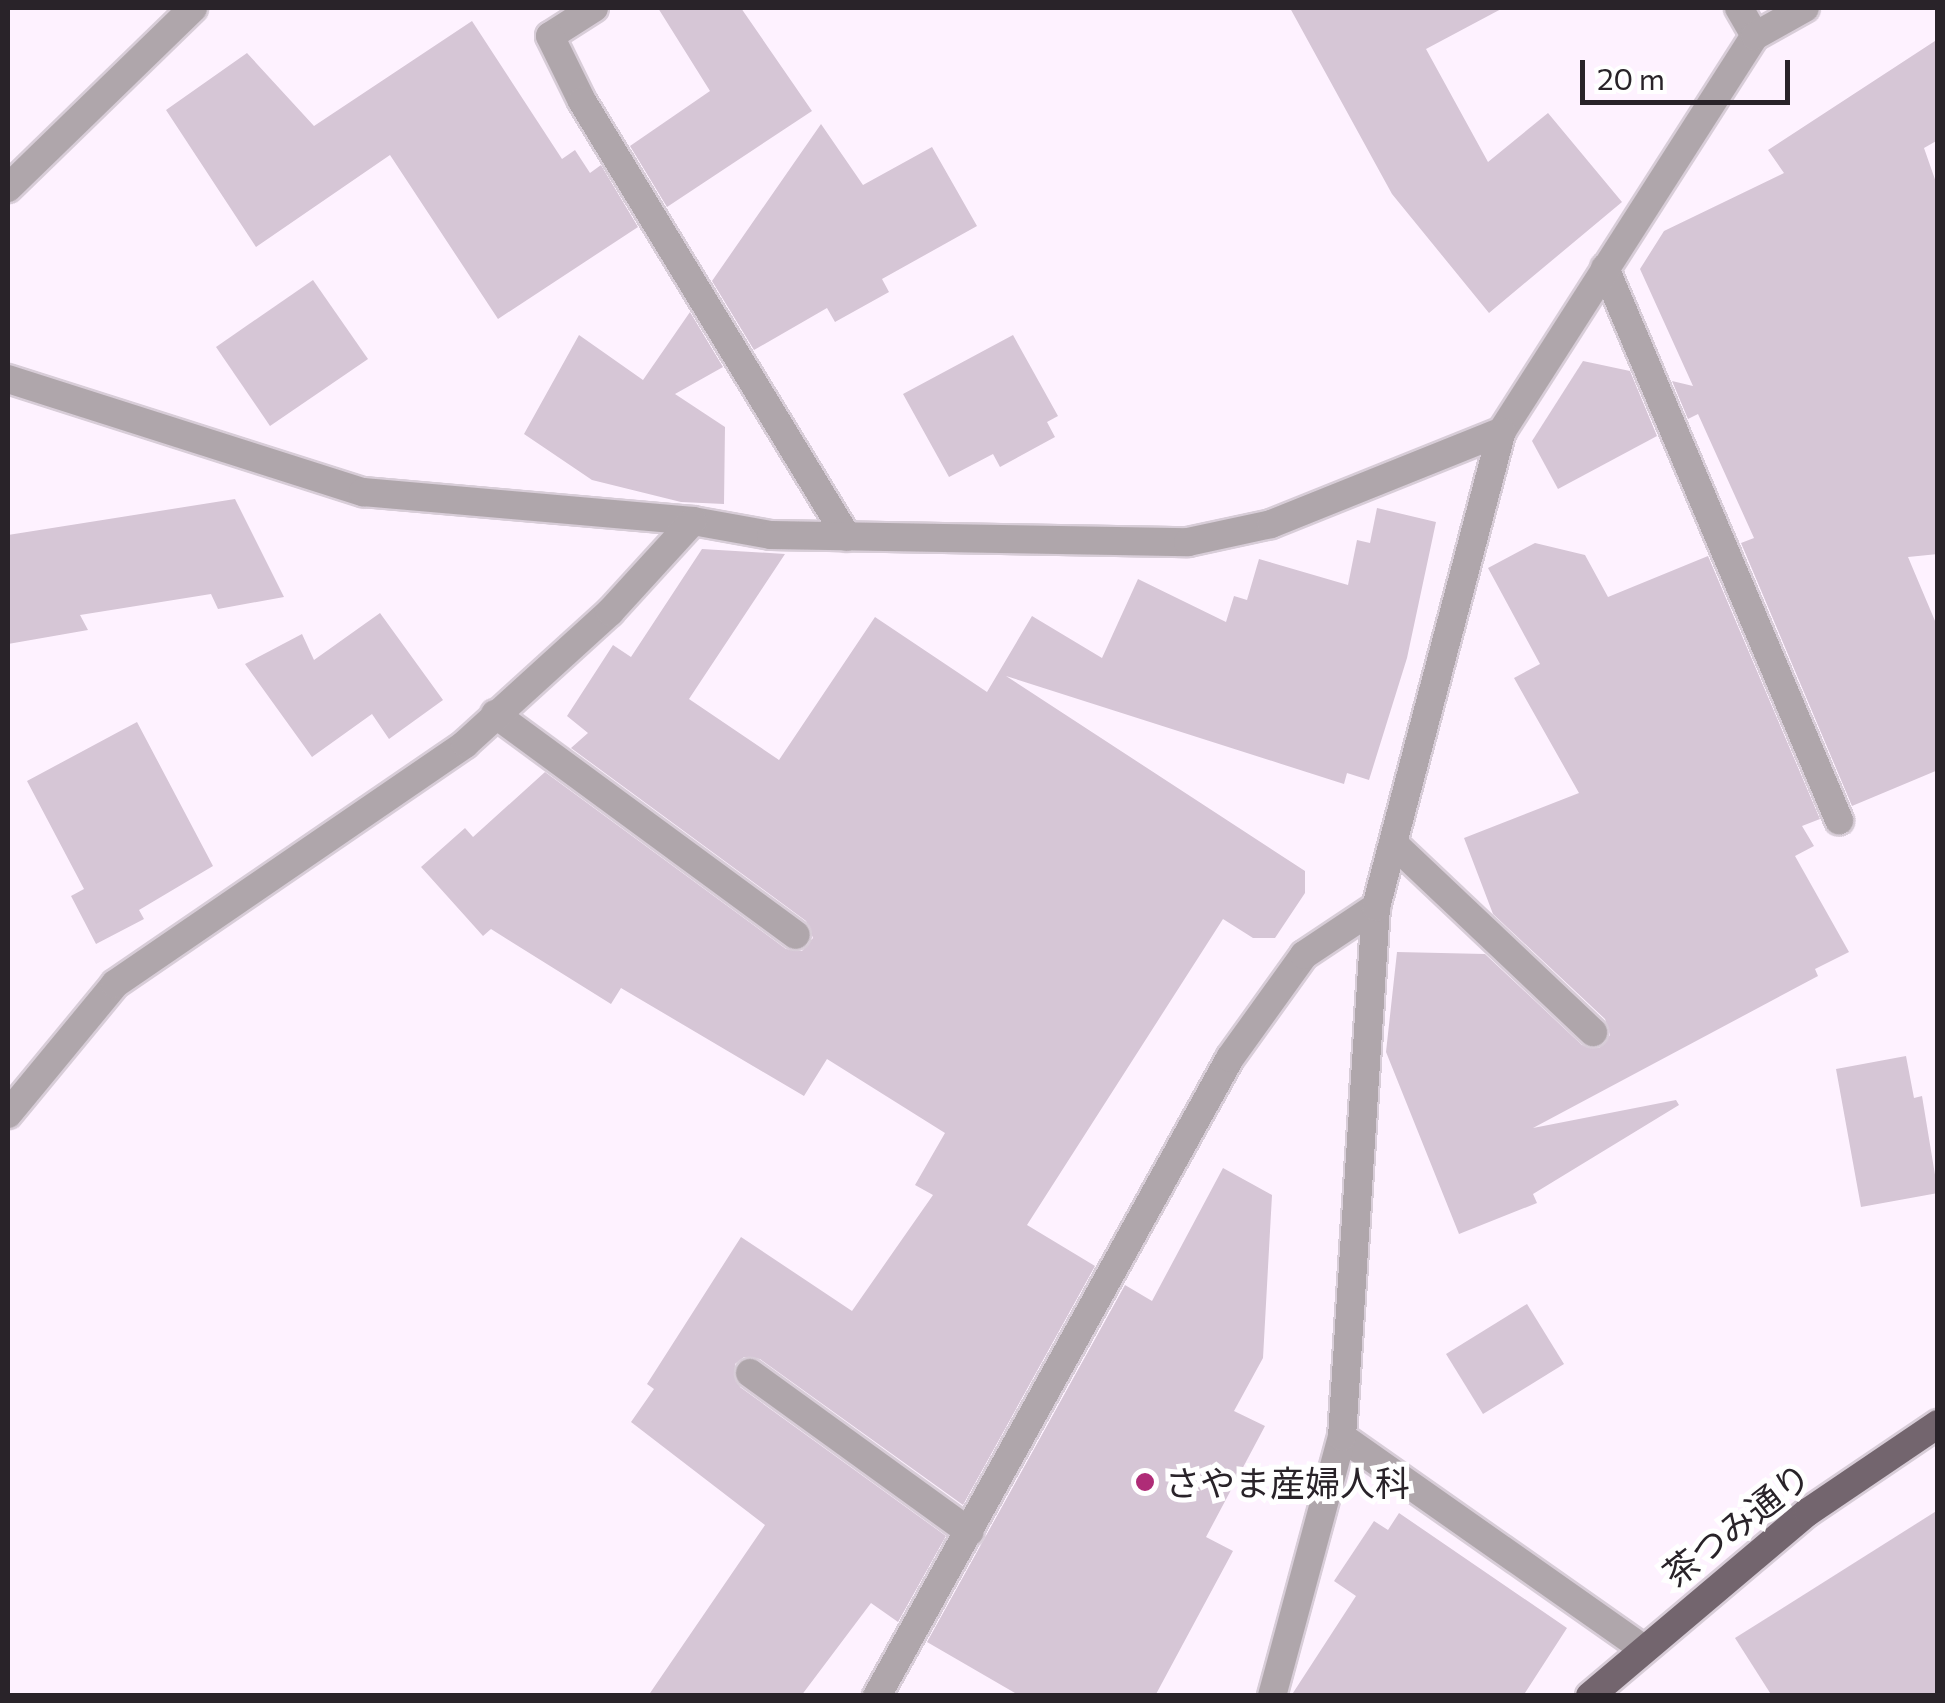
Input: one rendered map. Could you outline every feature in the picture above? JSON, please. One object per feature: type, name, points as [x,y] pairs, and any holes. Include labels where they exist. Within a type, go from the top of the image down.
[{"type":"main road","name":"茶つみ通り","points":[[1590,1696],[1641,1647],[1808,1512],[1938,1424]]},
{"type":"street","points":[[8,188],[194,8]]},
{"type":"street","points":[[594,8],[550,36],[582,101],[847,538]]},
{"type":"street","points":[[1739,8],[1755,36]]},
{"type":"street","points":[[1272,1696],[1342,1437],[1376,908],[1502,431],[1755,36],[1805,8]]},
{"type":"street","points":[[1605,268],[1840,820]]},
{"type":"street","points":[[8,379],[363,492],[693,521],[771,535],[847,538],[1188,542],[1271,524],[1502,431]]},
{"type":"street","points":[[8,1114],[115,984],[465,744],[610,612],[693,521]]},
{"type":"street","points":[[495,714],[796,935]]},
{"type":"street","points":[[1394,844],[1593,1032]]},
{"type":"street","points":[[878,1696],[1230,1058],[1304,955],[1376,908]]},
{"type":"street","points":[[750,1373],[970,1532]]},
{"type":"street","points":[[1342,1437],[1641,1647]]},
{"type":"building","points":[[658,8],[741,8],[812,111],[667,207],[630,146],[710,91]]},
{"type":"building","points":[[1290,8],[1503,8],[1426,49],[1488,162],[1548,113],[1622,202],[1489,313],[1392,194]]},
{"type":"building","points":[[472,21],[562,159],[575,150],[590,173],[601,165],[638,227],[498,319],[390,155],[256,247],[166,110],[247,53],[314,126]]},
{"type":"building","points":[[1938,39],[1938,140],[1924,148],[1938,188],[1938,554],[1908,557],[1938,628],[1938,770],[1852,806],[1741,543],[1754,538],[1698,414],[1688,419],[1672,381],[1693,386],[1640,269],[1664,231],[1784,173],[1768,150]]},
{"type":"building","points":[[821,124],[863,185],[932,147],[977,226],[882,279],[889,292],[835,322],[827,308],[754,350],[712,281]]},
{"type":"building","points":[[313,280],[368,359],[270,426],[216,347]]},
{"type":"building","points":[[690,312],[723,367],[675,394],[725,427],[724,504],[681,502],[592,480],[524,434],[579,335],[643,380]]},
{"type":"building","points":[[1013,335],[1058,416],[1047,422],[1055,437],[1000,467],[993,454],[949,477],[903,394]]},
{"type":"building","points":[[1583,361],[1630,371],[1657,436],[1558,489],[1532,441]]},
{"type":"building","points":[[235,499],[284,597],[218,609],[211,594],[80,615],[88,630],[8,644],[8,535]]},
{"type":"building","points":[[1377,508],[1436,522],[1407,658],[1369,780],[1347,773],[1344,784],[1006,676],[1305,871],[1305,893],[1275,938],[1253,938],[1223,919],[1027,1225],[1095,1266],[963,1505],[760,1359],[744,1357],[735,1364],[740,1387],[946,1536],[898,1622],[871,1603],[801,1696],[648,1696],[765,1525],[631,1422],[654,1389],[647,1384],[741,1237],[852,1311],[933,1195],[915,1185],[945,1133],[827,1059],[804,1096],[621,988],[611,1004],[491,929],[483,936],[421,867],[465,828],[473,837],[545,772],[786,949],[802,951],[813,938],[806,921],[571,748],[588,733],[567,716],[613,645],[631,657],[702,549],[785,554],[689,699],[779,760],[875,617],[987,692],[1032,616],[1102,658],[1138,579],[1226,622],[1234,596],[1247,600],[1259,559],[1348,585],[1357,540],[1370,543]]},
{"type":"building","points":[[1535,543],[1585,555],[1608,597],[1708,556],[1820,819],[1802,826],[1814,846],[1795,856],[1849,952],[1815,969],[1818,976],[1533,1128],[1676,1100],[1679,1105],[1533,1194],[1537,1203],[1459,1234],[1386,1052],[1397,952],[1485,954],[1582,1045],[1599,1048],[1610,1035],[1605,1019],[1493,914],[1464,838],[1579,793],[1514,678],[1540,664],[1488,568]]},
{"type":"building","points":[[380,613],[443,700],[389,739],[372,714],[312,757],[245,664],[302,634],[314,660]]},
{"type":"building","points":[[137,722],[213,866],[139,910],[144,919],[96,944],[71,896],[84,889],[27,781]]},
{"type":"building","points":[[1906,1056],[1914,1098],[1922,1096],[1938,1193],[1861,1207],[1836,1069]]},
{"type":"building","name":"さやま産婦人科","points":[[1223,1168],[1272,1195],[1263,1358],[1234,1411],[1265,1426],[1206,1537],[1233,1551],[1155,1696],[1020,1696],[927,1642],[1125,1285],[1152,1301]]},
{"type":"building","points":[[1527,1304],[1564,1364],[1483,1414],[1446,1354]]},
{"type":"building","points":[[1938,1510],[1938,1696],[1772,1696],[1735,1638]]},
{"type":"building","points":[[1399,1513],[1567,1628],[1523,1696],[1291,1696],[1356,1596],[1334,1581],[1374,1521],[1388,1530]]},
{"type":"place","name":"さやま産婦人科","points":[[1145,1482]]}]
